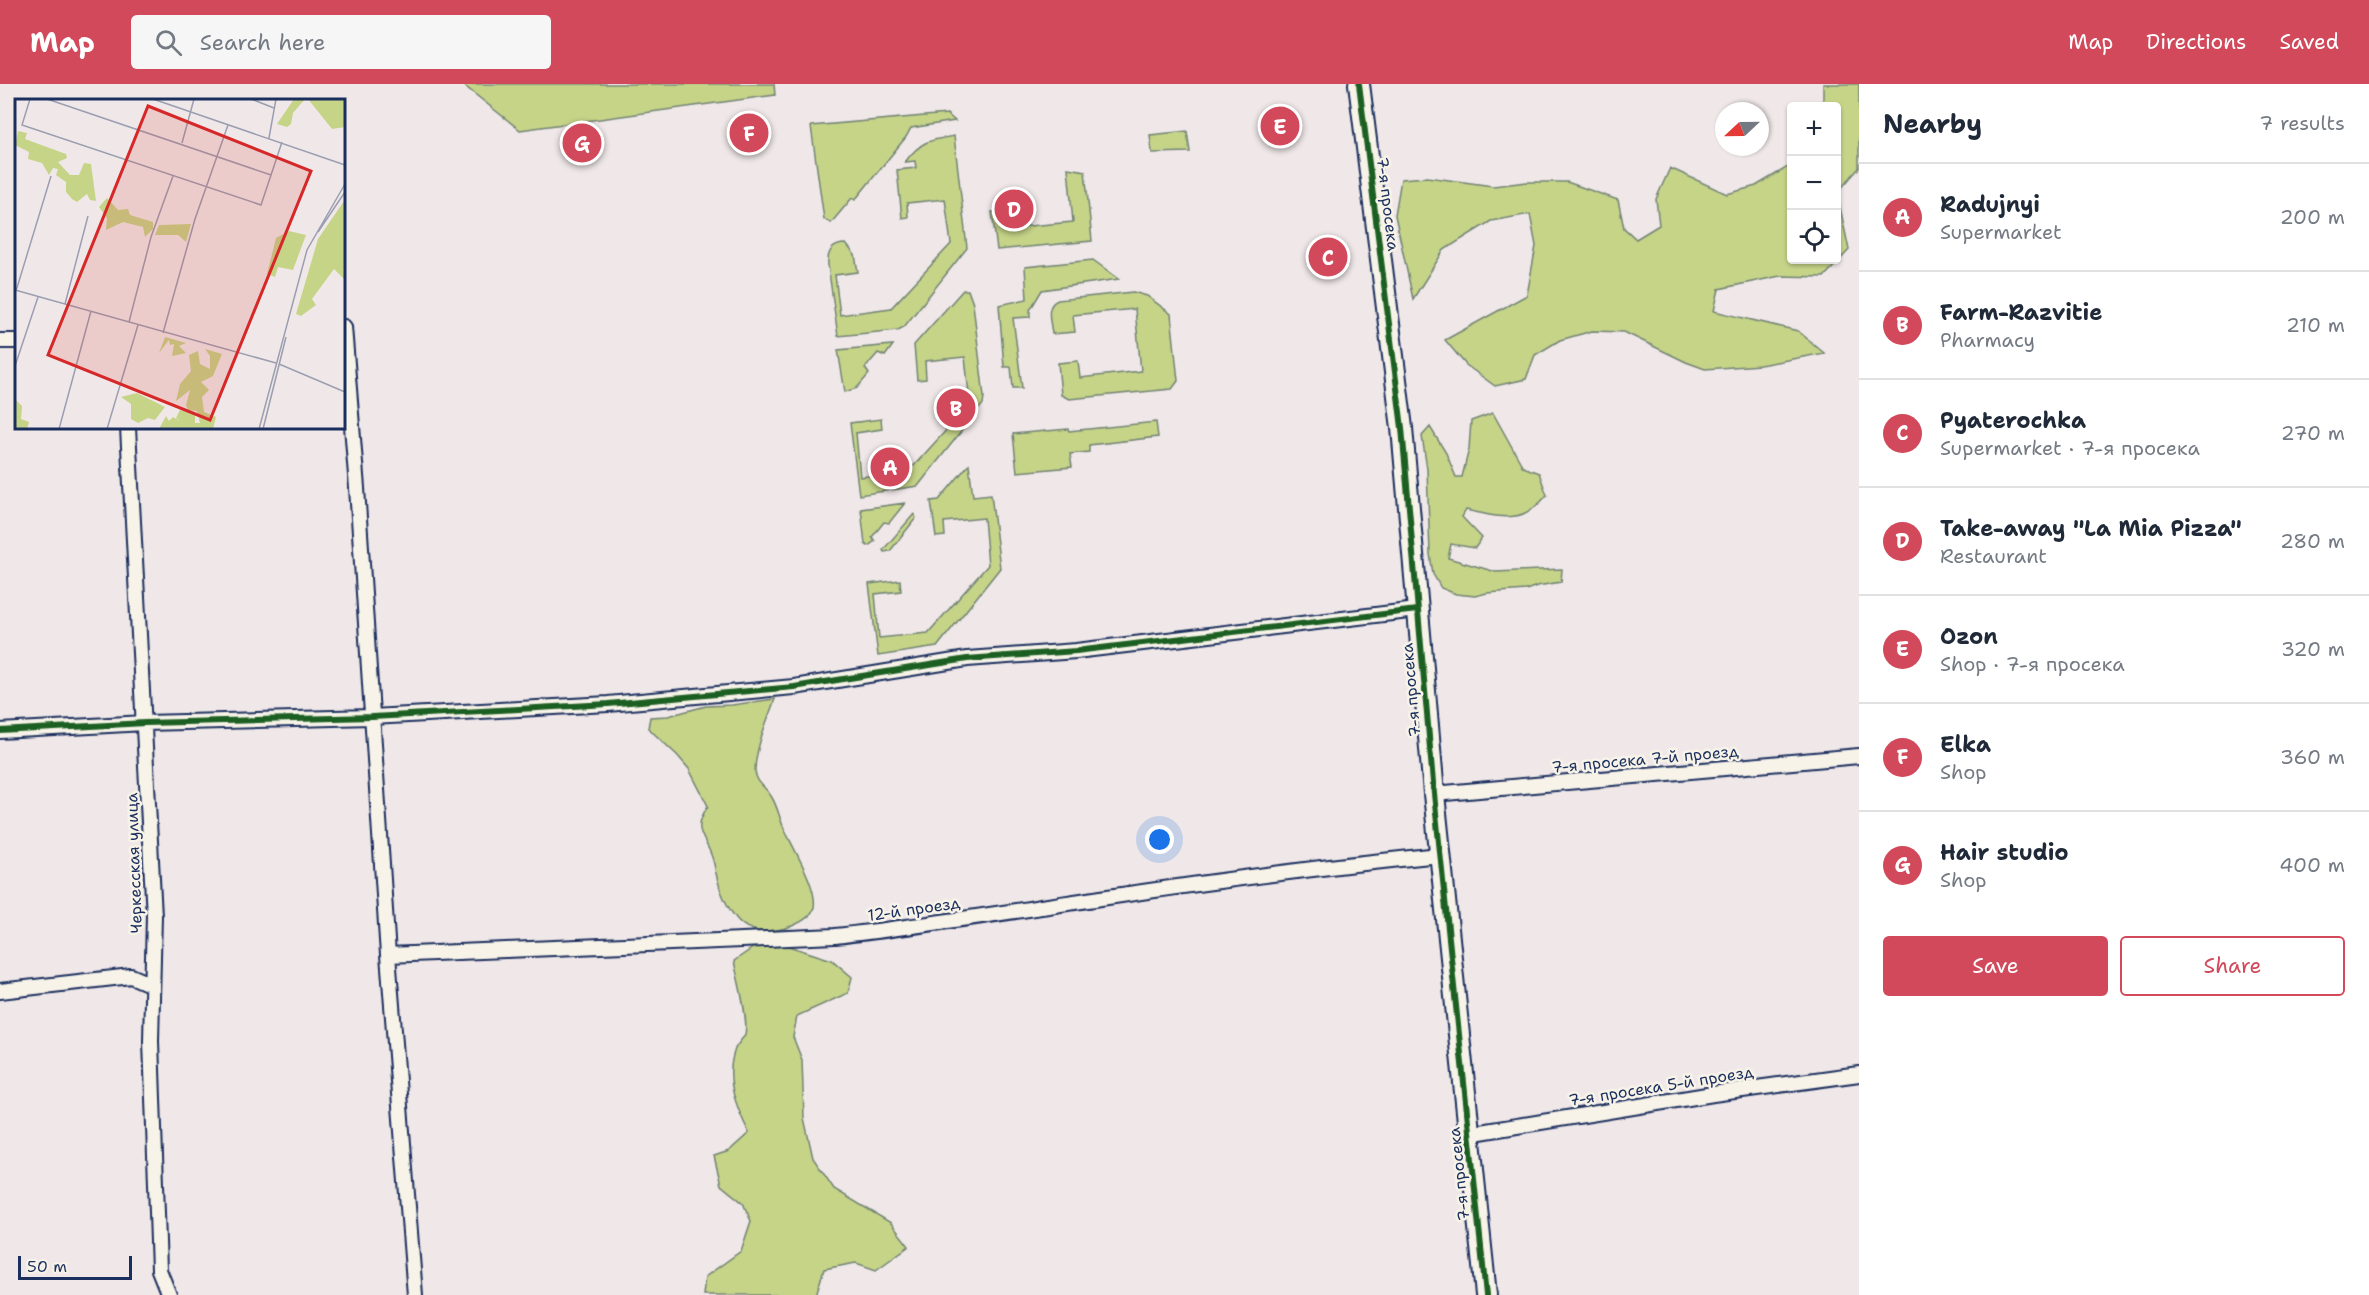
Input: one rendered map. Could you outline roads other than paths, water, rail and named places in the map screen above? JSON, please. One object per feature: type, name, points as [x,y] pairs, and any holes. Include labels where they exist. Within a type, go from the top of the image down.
[{"type":"street","name":"7-я просека","points":[[1359,84],[1402,428],[1434,794],[1486,1295]]},
{"type":"street","points":[[345,341],[388,955],[416,1295]]},
{"type":"street","name":"Черкесская улица","points":[[128,429],[154,916],[151,1041],[159,1270],[169,1295]]},
{"type":"street","points":[[0,731],[145,723],[372,717],[608,704],[783,688],[967,659],[1076,651],[1417,610]]},
{"type":"street","name":"7-я просека 7-й проезд","points":[[1434,794],[1859,756]]},
{"type":"street","name":"12-й проезд","points":[[388,955],[835,936],[1348,864],[1440,855]]},
{"type":"street","points":[[0,991],[131,976],[152,984]]},
{"type":"street","name":"7-я просека 5-й проезд","points":[[1468,1134],[1713,1094],[1859,1074]]},
{"type":"place","name":"Ozon","points":[[1280,126]]},
{"type":"place","name":"Elka","points":[[749,133]]},
{"type":"place","name":"Hair studio","points":[[582,143]]},
{"type":"place","name":"Take-away \"La Mia Pizza\"","points":[[1014,209]]},
{"type":"place","name":"Pyaterochka","points":[[1328,257]]},
{"type":"place","name":"Farm-Razvitie","points":[[956,408]]},
{"type":"place","name":"Radujnyi","points":[[890,467]]}]
